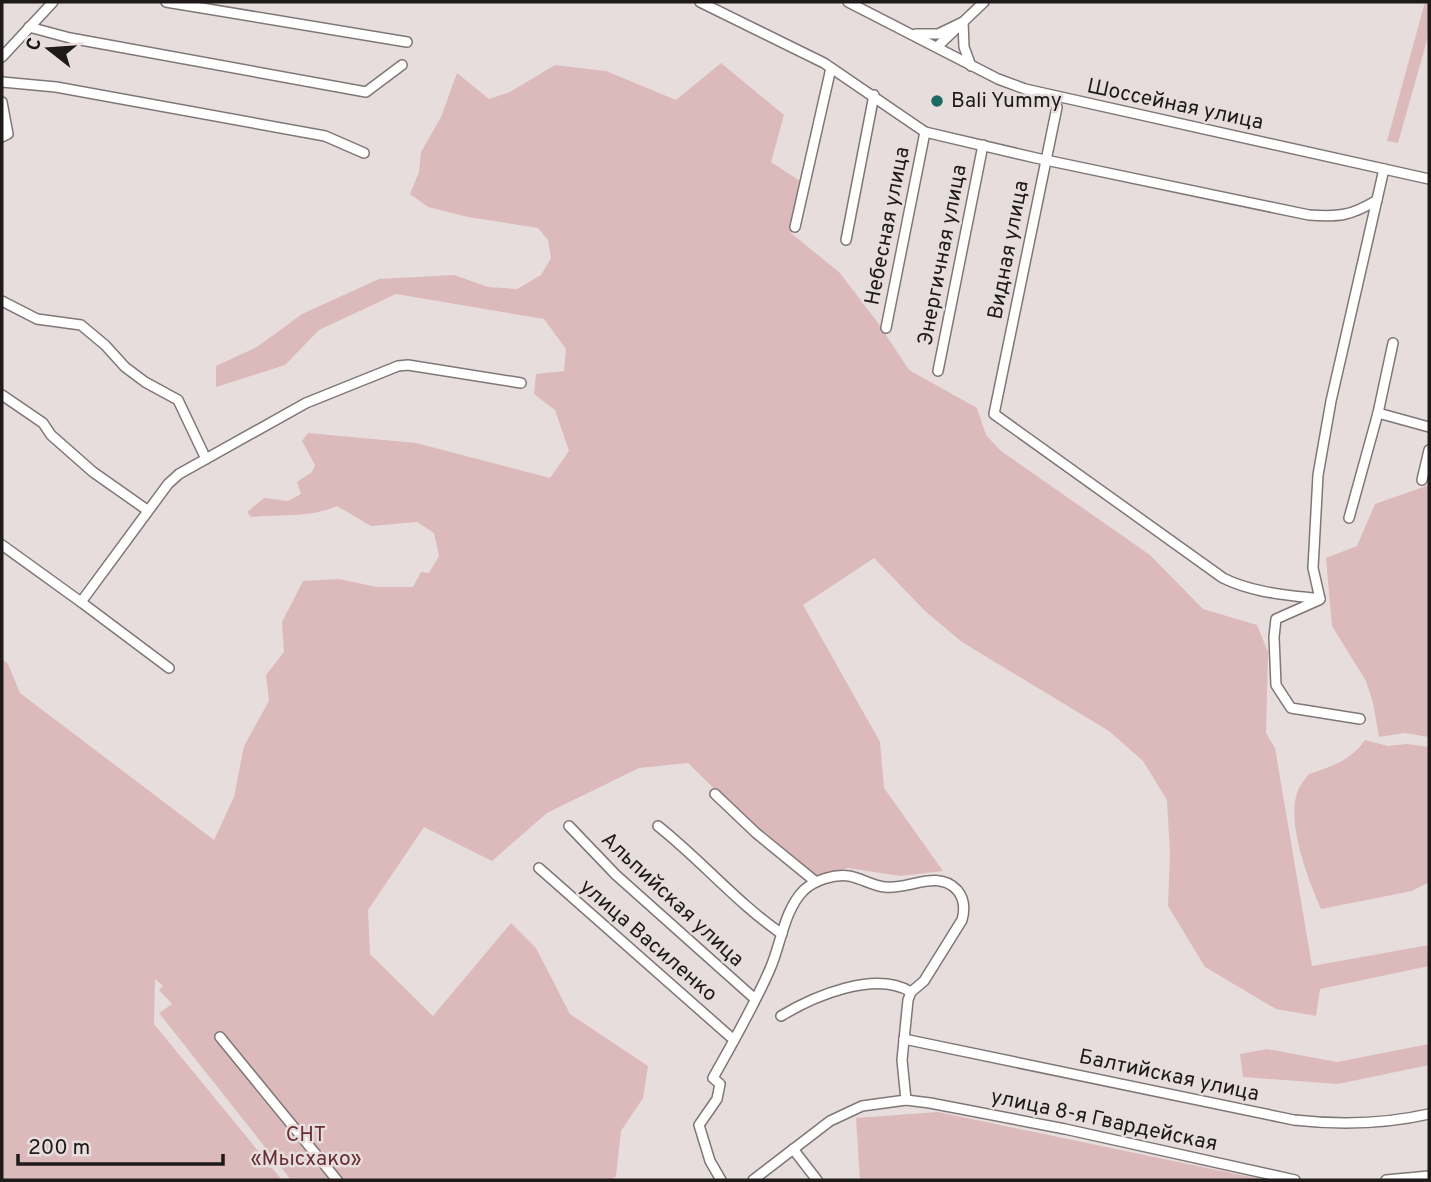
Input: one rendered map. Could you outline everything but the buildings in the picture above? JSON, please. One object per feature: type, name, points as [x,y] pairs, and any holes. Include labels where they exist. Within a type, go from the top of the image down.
[{"type":"street","points":[[2,57],[53,2]]},
{"type":"street","points":[[166,2],[407,42]]},
{"type":"street","points":[[700,2],[831,68],[925,132],[1309,215],[1349,215],[1377,200]]},
{"type":"street","name":"Шоссейная улица","points":[[848,2],[998,79],[1050,95],[1429,179]]},
{"type":"street","points":[[937,47],[984,2]]},
{"type":"street","points":[[910,33],[938,34],[964,22]]},
{"type":"street","points":[[964,22],[964,47],[971,65]]},
{"type":"street","points":[[29,27],[70,38],[366,92],[402,65]]},
{"type":"street","points":[[794,227],[831,68]]},
{"type":"street","points":[[2,82],[56,87],[325,136],[364,153]]},
{"type":"street","points":[[846,240],[874,95]]},
{"type":"street","name":"Видная улица","points":[[1050,95],[1057,107],[994,414],[1223,579],[1258,591],[1320,599]]},
{"type":"street","points":[[2,102],[8,134],[2,137]]},
{"type":"street","name":"Небесная улица","points":[[886,328],[925,132]]},
{"type":"street","name":"Энергичная улица","points":[[938,371],[983,145]]},
{"type":"street","points":[[1360,719],[1291,708],[1276,685],[1274,637],[1276,619],[1320,599],[1313,568],[1318,475],[1331,401],[1384,169]]},
{"type":"street","points":[[3,303],[37,319],[81,325],[105,345],[125,367],[178,401],[206,460]]},
{"type":"street","points":[[1349,518],[1378,413],[1393,343]]},
{"type":"street","points":[[81,602],[167,484],[179,474],[306,403],[398,366],[408,365],[521,383]]},
{"type":"street","points":[[2,395],[43,423],[51,435],[93,472],[147,510]]},
{"type":"street","points":[[1378,413],[1429,427]]},
{"type":"street","points":[[1422,480],[1429,450]]},
{"type":"street","points":[[2,545],[169,668]]},
{"type":"street","points":[[715,794],[756,833],[816,882]]},
{"type":"street","name":"Альпийская улица","points":[[569,825],[616,875],[755,999]]},
{"type":"street","points":[[658,826],[687,849],[762,920],[782,934]]},
{"type":"street","name":"улица Василенко","points":[[539,868],[734,1040]]},
{"type":"street","points":[[721,1180],[710,1161],[699,1125],[717,1100],[720,1084],[713,1078],[772,965],[799,896],[816,882],[848,876],[888,888],[933,880],[943,881],[960,893],[965,911],[962,920],[924,981],[911,992],[906,1009],[902,1070],[906,1100]]},
{"type":"street","points":[[781,1016],[801,1005],[841,990],[891,984],[900,985],[911,992]]},
{"type":"street","points":[[220,1037],[337,1180]]},
{"type":"street","name":"Балтийская улица","points":[[904,1039],[1294,1120],[1383,1122],[1429,1114]]},
{"type":"street","name":"улица 8-я Гвардейская","points":[[753,1180],[844,1113],[862,1106],[906,1100],[1065,1129],[1295,1180]]},
{"type":"street","points":[[793,1149],[817,1180]]},
{"type":"street","points":[[1386,1180],[1429,1176]]},
{"type":"green space","points":[[1425,2],[1429,2],[1429,33],[1398,143],[1387,141]]},
{"type":"green space","name":"СНТ «Мысхако»","points":[[721,63],[784,115],[771,162],[800,181],[791,233],[840,273],[909,370],[977,408],[986,435],[1001,451],[1150,555],[1203,609],[1257,625],[1268,652],[1266,733],[1275,748],[1312,966],[1429,945],[1429,966],[1320,989],[1316,1016],[1276,1009],[1205,967],[1168,906],[1170,854],[1167,800],[1143,761],[1109,731],[962,642],[925,611],[874,558],[803,605],[880,742],[884,788],[943,871],[900,876],[848,868],[808,881],[688,763],[639,768],[547,813],[492,861],[424,827],[368,910],[370,954],[433,1016],[511,923],[536,948],[570,1014],[648,1066],[643,1098],[621,1131],[616,1176],[611,1180],[291,1180],[159,1013],[172,1004],[159,990],[163,986],[155,979],[154,1024],[282,1180],[2,1180],[2,659],[8,664],[20,693],[214,840],[234,797],[244,746],[269,701],[266,675],[284,652],[282,622],[303,581],[339,579],[377,587],[413,587],[421,572],[429,573],[439,556],[434,533],[417,522],[371,526],[337,506],[306,514],[251,517],[247,512],[264,498],[288,501],[301,494],[297,482],[312,472],[315,465],[302,441],[308,433],[416,443],[550,478],[569,451],[555,410],[534,394],[536,374],[564,371],[566,349],[544,319],[396,294],[319,330],[285,365],[216,387],[216,366],[257,347],[302,314],[379,279],[454,275],[488,287],[517,289],[541,275],[551,258],[548,240],[538,228],[468,217],[428,207],[410,194],[419,172],[421,152],[441,117],[457,73],[489,99],[510,92],[555,65],[606,71],[676,100]]},
{"type":"green space","points":[[1429,485],[1429,737],[1405,733],[1379,737],[1366,681],[1332,626],[1326,558],[1357,546],[1375,504]]},
{"type":"green space","points":[[1365,740],[1388,746],[1407,744],[1429,747],[1429,882],[1412,891],[1321,909],[1300,852],[1295,820],[1297,793],[1309,774],[1347,758]]},
{"type":"green space","points":[[1429,1044],[1429,1065],[1338,1084],[1243,1077],[1240,1054],[1267,1049],[1337,1062]]},
{"type":"green space","points":[[938,1112],[1265,1180],[860,1180],[856,1118]]},
{"type":"place","name":"Bali Yummy","points":[[937,101]]}]
